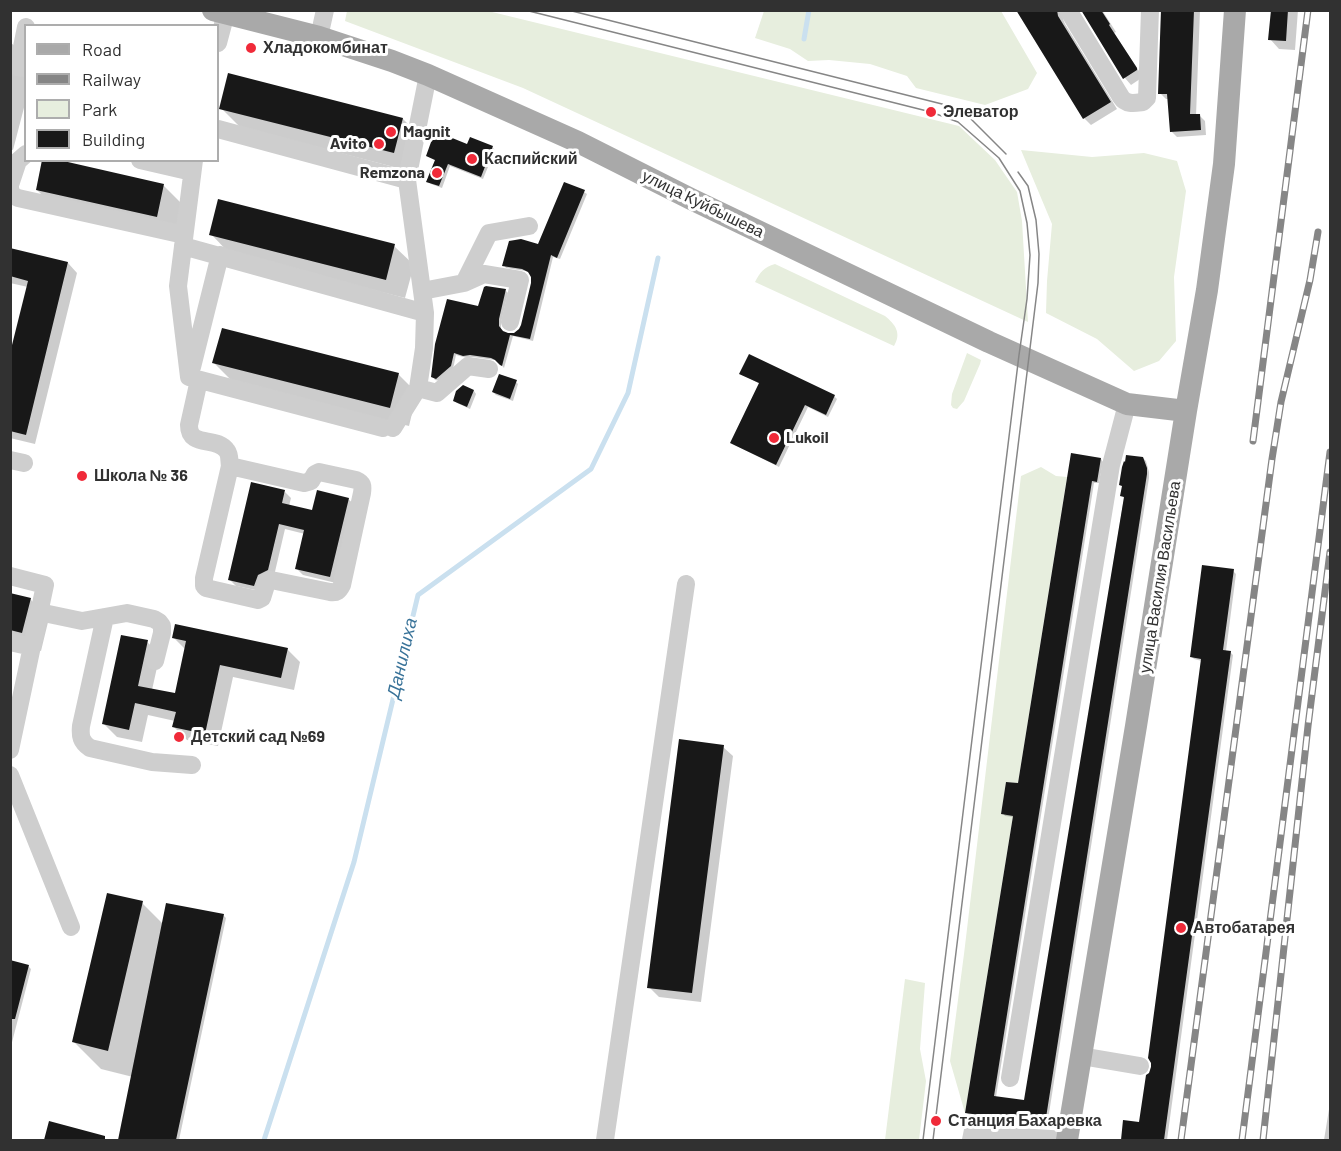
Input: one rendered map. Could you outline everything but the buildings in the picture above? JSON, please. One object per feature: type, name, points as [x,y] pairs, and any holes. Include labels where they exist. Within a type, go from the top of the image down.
[{"type":"main road","name":"улица Василия Васильева","points":[[1067,1140],[1207,290],[1224,164],[1235,10]]},
{"type":"main road","name":"улица Куйбышева","points":[[219,12],[319,37],[428,75],[578,142],[691,199],[989,342],[1127,404],[1186,411]]},
{"type":"lane","points":[[319,37],[325,10]]},
{"type":"lane","points":[[1068,10],[1121,97],[1131,103],[1143,102],[1147,98],[1150,10]]},
{"type":"lane","points":[[24,36],[18,66],[24,68]]},
{"type":"lane","points":[[194,378],[388,428],[418,388],[424,348],[426,313],[407,180],[428,75]]},
{"type":"lane","points":[[219,129],[407,180]]},
{"type":"lane","points":[[24,156],[18,161],[11,182],[11,193],[18,198],[184,241],[220,255],[426,313]]},
{"type":"lane","points":[[158,162],[193,166],[178,286],[194,378]]},
{"type":"lane","points":[[464,283],[489,233],[529,226]]},
{"type":"lane","points":[[220,255],[194,378],[189,425],[189,433],[192,437],[223,446],[229,453],[230,466],[204,586],[211,590],[258,600],[262,598],[267,582],[271,580],[335,593],[339,590],[362,493],[361,483],[319,472],[311,481],[304,483],[230,466]]},
{"type":"lane","points":[[422,291],[464,283],[484,274],[520,280],[510,322]]},
{"type":"lane","points":[[418,388],[437,393],[468,366],[489,369]]},
{"type":"lane","points":[[1010,1078],[1111,465],[1127,404]]},
{"type":"lane","points":[[10,576],[45,585],[32,647],[16,694],[10,750]]},
{"type":"lane","points":[[605,1140],[686,584]]},
{"type":"lane","points":[[39,612],[82,621],[127,613],[154,619],[162,626],[155,661]]},
{"type":"lane","points":[[105,617],[81,726],[80,736],[83,743],[90,748],[152,762],[192,765]]},
{"type":"lane","points":[[10,642],[32,647]]},
{"type":"lane","points":[[10,775],[71,927]]},
{"type":"lane","points":[[1081,1056],[1140,1066]]},
{"type":"lane","points":[[970,1140],[973,1130],[1001,1136],[1067,1140]]},
{"type":"green space","points":[[347,11],[488,11],[959,126],[995,160],[1017,192],[1022,221],[1028,322],[523,88],[345,21]]},
{"type":"green space","points":[[764,11],[1001,11],[1037,73],[1028,89],[985,105],[916,88],[907,76],[870,64],[829,60],[808,61],[790,49],[755,38]]},
{"type":"green space","points":[[1021,150],[1092,157],[1144,153],[1177,161],[1186,191],[1174,277],[1176,341],[1159,361],[1134,371],[1097,339],[1046,313],[1052,224]]},
{"type":"green space","points":[[775,264],[885,316],[896,329],[897,337],[894,346],[755,282],[763,270]]},
{"type":"green space","points":[[967,353],[981,360],[964,401],[957,409],[951,405],[952,394]]},
{"type":"green space","points":[[1041,467],[1056,476],[1067,477],[1018,783],[1006,782],[1001,814],[1013,816],[965,1113],[950,1061],[1021,476]]},
{"type":"green space","points":[[905,979],[925,983],[920,1049],[926,1081],[919,1140],[885,1140]]},
{"type":"waterway","name":"Данилиха","points":[[804,39],[809,10]]},
{"type":"waterway","name":"Данилиха","points":[[264,1140],[354,862],[418,595],[591,469],[628,393],[658,258]]},
{"type":"tram line","points":[[525,10],[931,112],[958,122],[999,158],[1020,191],[1027,223],[1030,255],[1027,299],[923,1140]]},
{"type":"tram line","points":[[568,10],[942,104],[970,118],[1006,154]]},
{"type":"tram line","points":[[933,1140],[1038,283],[1039,254],[1036,220],[1028,186],[1018,172]]},
{"type":"railway","points":[[1253,441],[1308,10]]},
{"type":"railway","points":[[1181,1140],[1272,459],[1281,402],[1310,280],[1318,232]]},
{"type":"railway","points":[[1242,1140],[1330,452]]},
{"type":"railway","points":[[1263,1140],[1308,726],[1330,552]]},
{"type":"place","name":"Хладокомбинат","points":[[251,48]]},
{"type":"place","name":"Элеватор","points":[[931,112]]},
{"type":"place","name":"Magnit","points":[[391,132]]},
{"type":"place","name":"Avito","points":[[379,144]]},
{"type":"place","name":"Каспийский","points":[[472,159]]},
{"type":"place","name":"Remzona","points":[[437,173]]},
{"type":"place","name":"Lukoil","points":[[774,438]]},
{"type":"place","name":"Школа № 36","points":[[82,476]]},
{"type":"place","name":"Детский сад №69","points":[[179,737]]},
{"type":"place","name":"Автобатарея","points":[[1181,928]]},
{"type":"place","name":"Станция Бахаревка","points":[[936,1121]]}]
